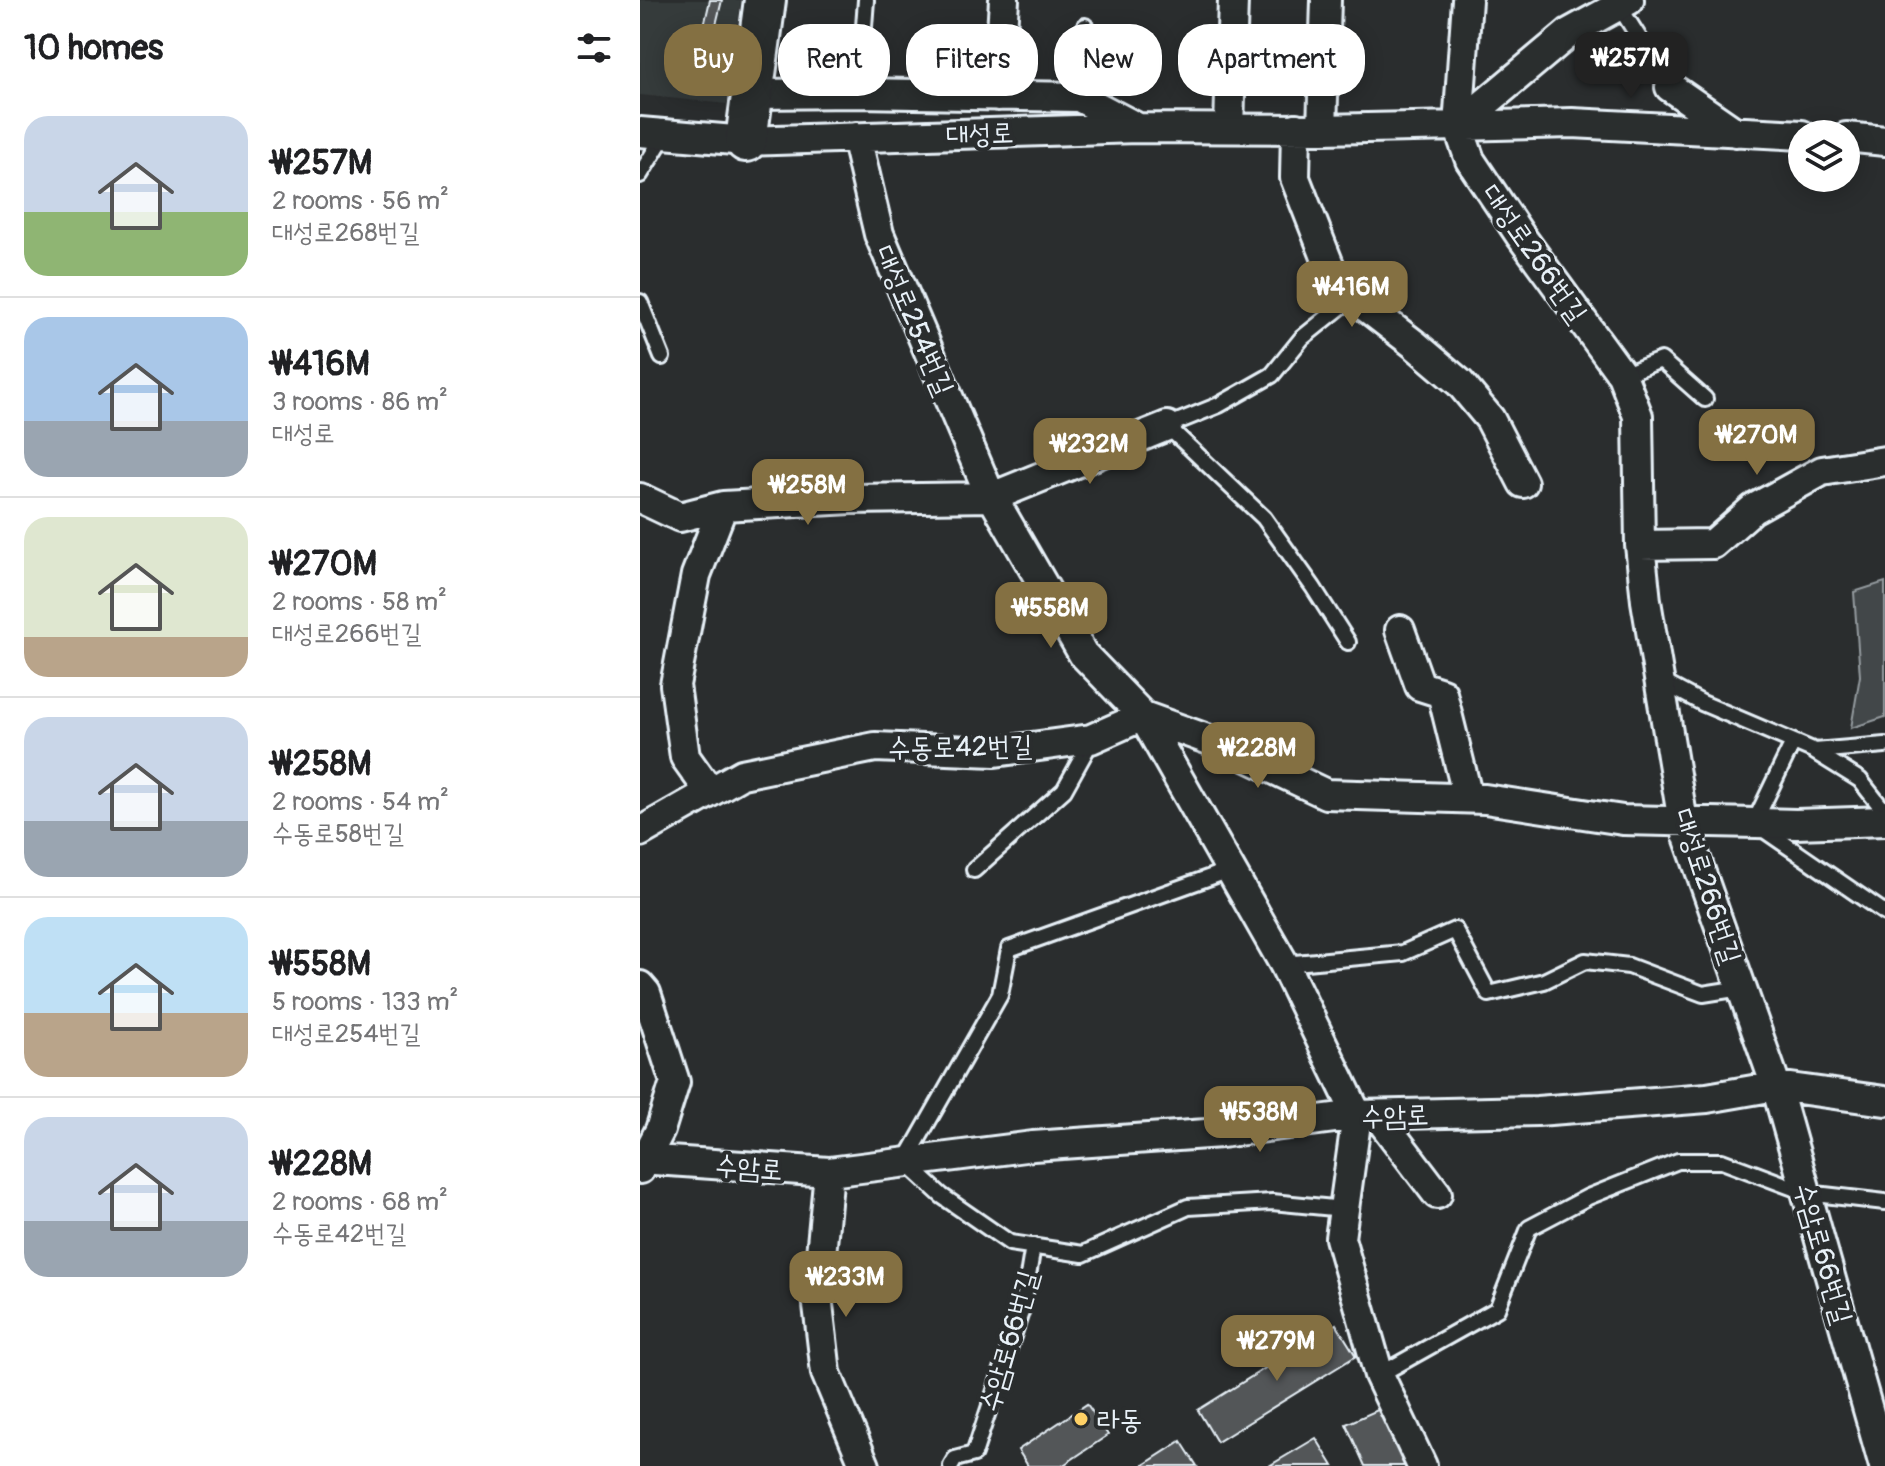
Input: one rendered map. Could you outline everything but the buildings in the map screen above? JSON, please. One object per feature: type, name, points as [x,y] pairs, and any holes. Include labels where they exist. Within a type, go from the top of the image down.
[{"type":"street","points":[[762,24],[765,0]]},
{"type":"street","points":[[1002,24],[1004,0]]},
{"type":"street","points":[[1229,128],[1233,0]]},
{"type":"street","points":[[1326,0],[1309,128],[1295,178],[1333,275],[1353,297],[1460,383],[1490,419],[1523,483]]},
{"type":"street","points":[[1458,126],[1467,0]]},
{"type":"street","points":[[1458,126],[1569,33],[1624,3]]},
{"type":"street","points":[[1670,87],[1735,132]]},
{"type":"street","points":[[746,141],[752,96]]},
{"type":"street","points":[[998,96],[1079,97],[1137,128]]},
{"type":"street","name":"대성로","points":[[652,133],[746,141],[1137,128],[1572,123],[1788,134]]},
{"type":"street","name":"대성로266번길","points":[[1458,126],[1470,160],[1520,235],[1622,375],[1638,416],[1640,545],[1646,601],[1683,822],[1776,1086]]},
{"type":"street","name":"대성로254번길","points":[[856,137],[879,234],[992,497],[1083,654],[1143,716],[1367,1115],[1437,1194]]},
{"type":"street","points":[[1860,138],[1885,141]]},
{"type":"street","points":[[640,498],[680,517],[723,506],[851,499],[992,497],[1167,426]]},
{"type":"street","points":[[1640,545],[1713,544],[1753,509],[1822,471],[1885,461]]},
{"type":"street","points":[[710,792],[685,757],[675,685],[696,575],[723,506]]},
{"type":"street","points":[[1400,630],[1420,686],[1442,693],[1468,798]]},
{"type":"street","points":[[1143,716],[1218,743],[1326,794],[1485,799],[1623,820],[1796,824],[1885,821]]},
{"type":"street","name":"수동로42번길","points":[[640,832],[742,774],[875,747],[995,752],[1093,738],[1143,716]]},
{"type":"street","points":[[640,986],[646,993],[675,1082],[660,1130],[642,1163]]},
{"type":"street","name":"수암로","points":[[642,1163],[829,1172],[1033,1146],[1221,1133],[1367,1115],[1537,1111],[1707,1098],[1776,1086],[1885,1101]]},
{"type":"street","name":"수암로66번길","points":[[1776,1086],[1884,1466]]},
{"type":"street","points":[[1367,1115],[1340,1238],[1379,1375],[1422,1466]]},
{"type":"street","points":[[829,1172],[817,1296],[826,1373],[865,1466]]},
{"type":"lane","points":[[864,24],[866,0]]},
{"type":"lane","points":[[1624,3],[1670,87]]},
{"type":"lane","name":"대성로","points":[[640,175],[652,133]]},
{"type":"lane","points":[[1348,642],[1264,518],[1167,426],[1219,405],[1272,375],[1302,338],[1353,297]]},
{"type":"lane","points":[[640,302],[662,357]]},
{"type":"lane","points":[[1622,375],[1661,360],[1705,399]]},
{"type":"lane","points":[[1659,680],[1702,703],[1815,751],[1860,780],[1885,812]]},
{"type":"lane","points":[[974,870],[1064,790],[1093,738]]},
{"type":"lane","points":[[1793,742],[1754,823],[1885,913]]},
{"type":"lane","points":[[1815,751],[1885,745]]},
{"type":"lane","points":[[1230,870],[1009,949],[1000,995],[905,1162],[942,1196],[1010,1243],[1083,1254],[1188,1207],[1272,1202],[1344,1209]]},
{"type":"lane","points":[[1284,964],[1403,953],[1455,930],[1489,994],[1544,981],[1585,961],[1629,966],[1703,994],[1741,988]]},
{"type":"lane","points":[[1379,1375],[1497,1309],[1529,1228],[1588,1197],[1678,1161],[1722,1161],[1807,1193],[1885,1202]]},
{"type":"lane","name":"수암로66번길","points":[[951,1466],[955,1459],[974,1454],[1023,1306],[1033,1246]]},
{"type":"shaded area","points":[[640,0],[741,0],[738,24],[664,24],[664,96],[728,96],[727,104],[640,95]]},
{"type":"shaded area","points":[[1885,582],[1885,717],[1851,728],[1860,676],[1854,592]]},
{"type":"place","name":"라동","points":[[1081,1419]]}]
